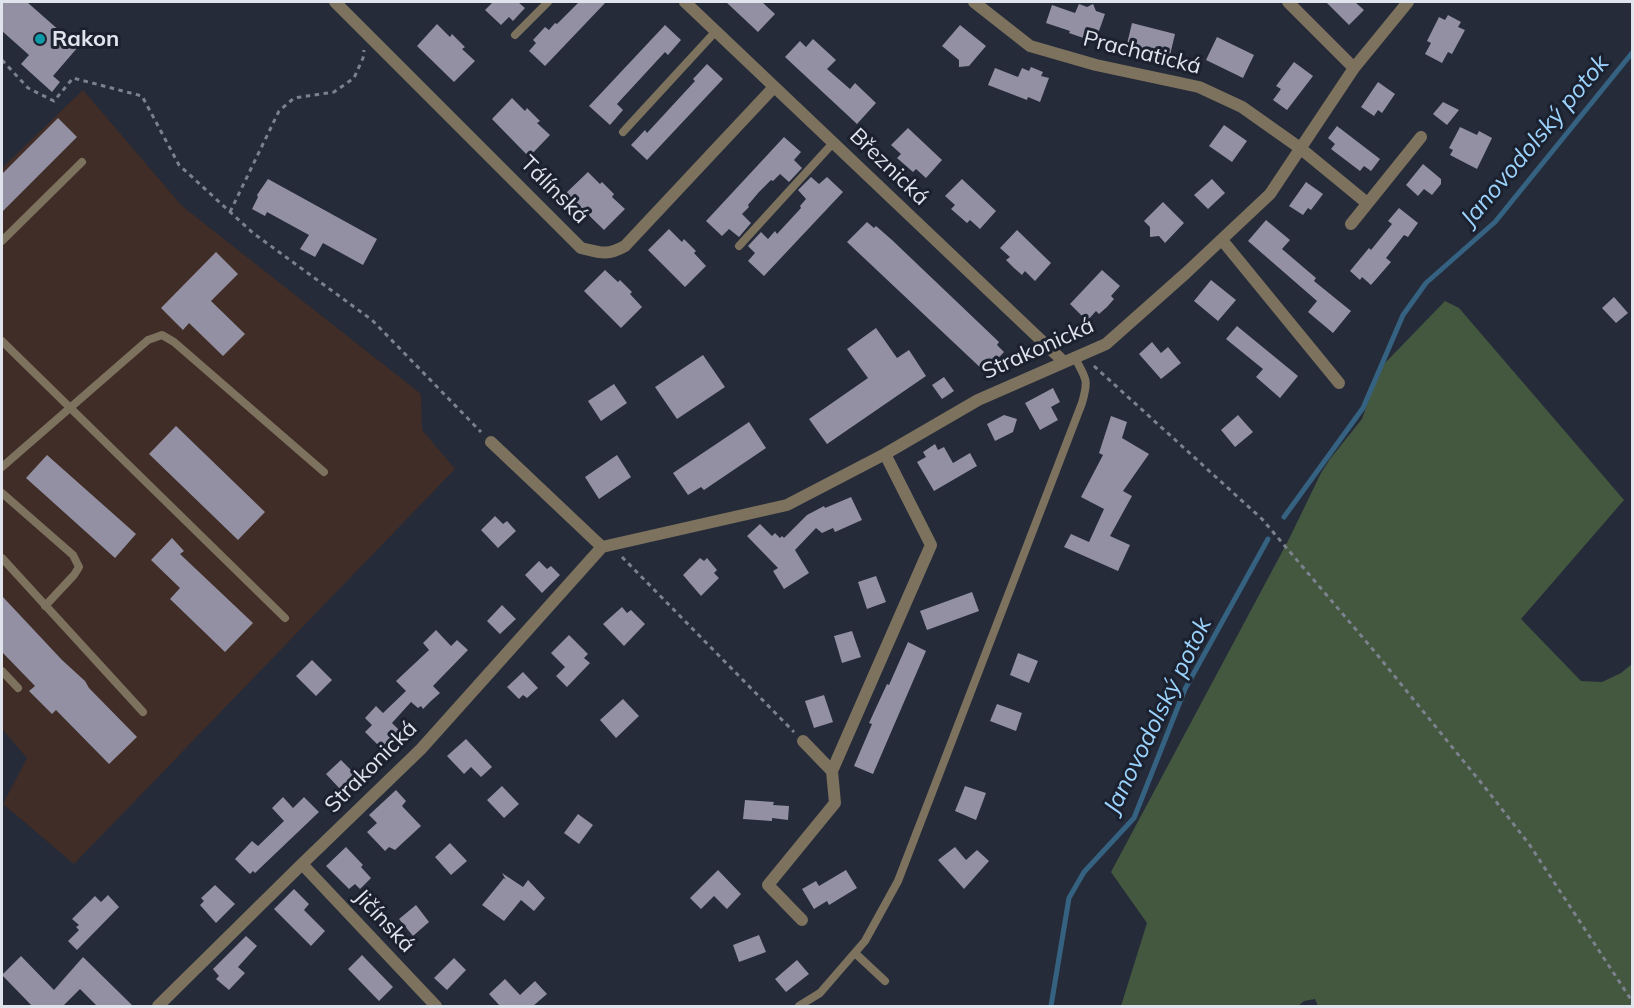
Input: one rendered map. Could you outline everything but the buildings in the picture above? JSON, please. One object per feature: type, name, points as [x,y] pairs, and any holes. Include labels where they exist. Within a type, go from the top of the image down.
[{"type":"street","name":"Tálínská","points":[[335,2],[581,248],[598,253],[612,253],[625,246],[774,87]]},
{"type":"street","name":"Březnická","points":[[685,2],[833,143],[1074,358]]},
{"type":"street","name":"Prachatická","points":[[974,2],[1030,45],[1096,65],[1199,87],[1242,107],[1300,148]]},
{"type":"street","points":[[1288,2],[1354,68]]},
{"type":"street","name":"Strakonická","points":[[158,1006],[422,748],[602,547],[787,505],[885,454],[978,400],[1106,344],[1270,194],[1354,68],[1408,2]]},
{"type":"street","points":[[1351,224],[1421,137]]},
{"type":"street","points":[[1300,148],[1367,203]]},
{"type":"street","points":[[1222,240],[1339,383]]},
{"type":"street","points":[[491,441],[602,547]]},
{"type":"street","points":[[802,920],[768,885],[835,803],[832,771],[932,545],[885,454]]},
{"type":"street","points":[[803,741],[832,771]]},
{"type":"street","name":"Jičínská","points":[[302,864],[436,1006]]},
{"type":"lane","points":[[515,35],[548,2]]},
{"type":"lane","points":[[623,132],[716,31]]},
{"type":"lane","points":[[739,246],[833,143]]},
{"type":"lane","points":[[2,241],[82,162]]},
{"type":"lane","points":[[2,467],[148,340],[162,335],[174,342],[324,472]]},
{"type":"lane","points":[[2,341],[285,618]]},
{"type":"lane","points":[[799,1006],[820,993],[865,941],[898,881],[1082,403],[1087,388],[1086,378],[1074,358]]},
{"type":"lane","points":[[2,493],[73,555],[79,567],[45,606]]},
{"type":"lane","points":[[2,558],[143,712]]},
{"type":"lane","points":[[2,671],[18,688]]},
{"type":"lane","points":[[855,953],[885,981]]},
{"type":"path","points":[[230,212],[279,111],[294,98],[334,92],[354,78],[363,58],[367,33]]},
{"type":"path","points":[[2,60],[28,88],[54,101],[73,78],[142,96],[179,165],[253,233],[372,320],[491,441]]},
{"type":"path","points":[[1074,358],[1254,511],[1270,528],[1383,662],[1529,844],[1632,1000]]},
{"type":"path","points":[[602,547],[618,554],[803,741]]},
{"type":"shaded area","points":[[83,90],[182,206],[421,394],[422,430],[455,469],[74,864],[3,804],[27,758],[2,729],[2,168]]},
{"type":"green space","points":[[1445,301],[1459,308],[1624,500],[1521,619],[1581,681],[1602,682],[1621,673],[1632,664],[1632,1006],[1318,1006],[1315,999],[1304,1001],[1298,1006],[1121,1006],[1147,923],[1111,872],[1289,539],[1321,473],[1362,419],[1375,382],[1385,363]]},
{"type":"waterway","name":"Janovodolský potok","points":[[1284,517],[1363,408],[1403,315],[1426,283],[1495,222],[1632,53]]},
{"type":"waterway","name":"Janovodolský potok","points":[[1051,1006],[1069,898],[1084,872],[1134,818],[1185,689],[1268,539]]},
{"type":"place","name":"Rakon","points":[[40,39]]}]
